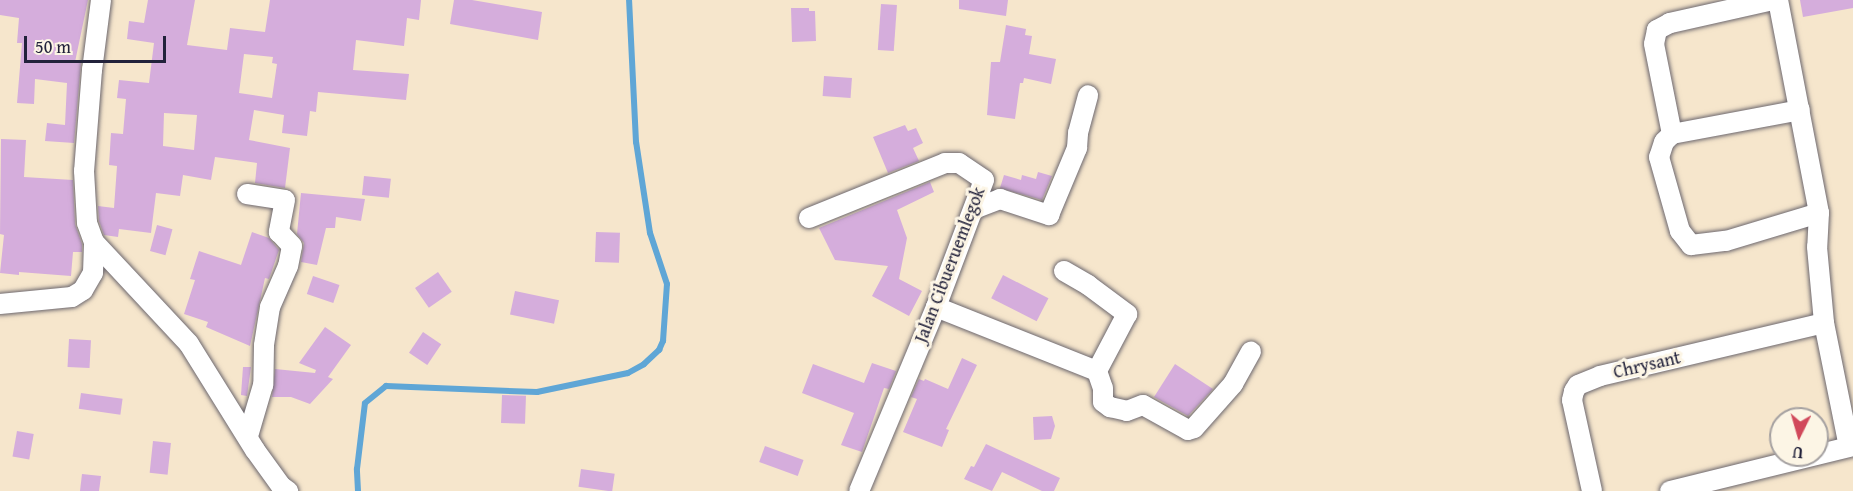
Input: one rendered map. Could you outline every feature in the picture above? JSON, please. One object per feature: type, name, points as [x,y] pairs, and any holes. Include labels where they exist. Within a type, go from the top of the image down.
[{"type":"street","points":[[0,304],[72,297],[83,290],[93,273],[94,242],[87,223],[84,171],[92,70],[101,0]]},
{"type":"street","points":[[1670,491],[1851,446],[1824,323],[1817,247],[1819,213],[1776,0],[1670,23],[1657,30],[1654,44],[1672,134]]},
{"type":"street","points":[[974,209],[1000,200],[1049,214],[1077,148],[1078,133],[1088,95]]},
{"type":"street","points":[[1800,110],[1672,134],[1664,142],[1659,157],[1680,231],[1691,245],[1726,241],[1819,213]]},
{"type":"street","name":"Jalan Cibueruemlegok","points":[[809,218],[945,163],[959,163],[984,180],[974,209],[959,239],[936,307],[859,491]]},
{"type":"street","points":[[247,194],[285,200],[279,232],[292,246],[288,266],[270,307],[264,346],[263,386],[248,436]]},
{"type":"street","points":[[94,242],[172,322],[189,344],[277,480],[288,491]]},
{"type":"street","points":[[1064,271],[1088,285],[1127,314],[1097,371],[1103,388],[1103,402],[1110,407],[1127,411],[1143,405],[1191,430],[1233,384],[1251,352]]},
{"type":"street","points":[[936,307],[1097,371]]},
{"type":"street","name":"Chrysant","points":[[1592,491],[1572,400],[1578,385],[1600,376],[1824,323]]},
{"type":"building","points":[[0,0],[88,0],[75,62],[81,63],[74,143],[45,141],[47,123],[65,125],[67,83],[35,79],[34,104],[17,103],[22,43],[17,43],[19,18],[0,15]]},
{"type":"building","points":[[148,0],[195,0],[187,45],[227,50],[230,28],[265,32],[270,0],[421,0],[419,20],[407,18],[404,46],[356,40],[353,70],[409,74],[406,100],[318,92],[316,112],[310,111],[307,136],[282,133],[284,115],[254,110],[249,140],[290,148],[285,188],[255,183],[257,163],[215,157],[211,180],[183,175],[180,196],[156,193],[151,233],[119,229],[118,237],[104,235],[99,221],[98,206],[114,208],[117,166],[109,165],[111,133],[123,134],[126,99],[117,98],[119,80],[149,83],[154,43],[127,39],[129,21],[144,23]],"holes":[[[244,54],[273,57],[272,63],[277,64],[272,98],[239,93]],[[164,113],[197,115],[194,150],[163,146]]]},
{"type":"building","points":[[454,0],[472,0],[542,12],[538,40],[450,24]]},
{"type":"building","points":[[959,0],[1008,0],[1006,16],[959,9]]},
{"type":"building","points":[[1800,0],[1853,0],[1853,8],[1803,17]]},
{"type":"building","points":[[881,4],[897,5],[894,51],[878,50]]},
{"type":"building","points":[[791,8],[809,8],[809,11],[815,11],[816,41],[792,42]]},
{"type":"building","points":[[1006,25],[1026,29],[1025,35],[1032,36],[1029,54],[1056,59],[1051,84],[1024,78],[1023,83],[1020,83],[1015,119],[987,115],[991,62],[1000,62]]},
{"type":"building","points":[[824,76],[852,78],[851,98],[823,96]]},
{"type":"building","points":[[905,125],[908,131],[916,128],[923,143],[913,148],[919,161],[888,173],[873,137]]},
{"type":"building","points":[[1,139],[26,140],[24,177],[73,180],[75,224],[82,244],[82,252],[73,252],[71,276],[19,272],[19,275],[0,273],[4,235],[0,234]]},
{"type":"building","points":[[1038,172],[1052,176],[1042,200],[1000,188],[1004,175],[1021,180],[1022,175],[1036,179]]},
{"type":"building","points":[[364,176],[391,179],[389,198],[362,195]]},
{"type":"building","points":[[930,182],[934,192],[897,210],[907,238],[899,279],[922,291],[909,316],[872,296],[888,266],[835,260],[819,228]]},
{"type":"building","points":[[301,193],[365,199],[361,221],[336,217],[335,228],[326,228],[317,265],[301,262],[304,243],[297,234]]},
{"type":"building","points":[[157,225],[172,229],[165,255],[150,251]]},
{"type":"building","points":[[252,232],[269,238],[279,250],[269,279],[265,278],[250,346],[206,327],[208,322],[184,314],[195,280],[190,279],[199,251],[241,265]]},
{"type":"building","points":[[596,232],[620,233],[619,263],[595,262]]},
{"type":"building","points":[[438,272],[452,292],[429,308],[415,288]]},
{"type":"building","points":[[1003,275],[1048,298],[1037,321],[991,298]]},
{"type":"building","points":[[313,276],[339,285],[333,303],[307,294]]},
{"type":"building","points":[[515,291],[559,300],[554,324],[510,314]]},
{"type":"building","points":[[325,327],[351,345],[328,377],[333,379],[310,404],[291,397],[272,397],[275,369],[315,373],[316,370],[299,363]]},
{"type":"building","points":[[423,332],[441,344],[427,365],[409,353]]},
{"type":"building","points":[[69,339],[91,340],[90,368],[68,367]]},
{"type":"building","points":[[962,358],[977,365],[946,429],[949,430],[942,447],[903,432],[917,399],[911,397],[919,379],[924,381],[925,379],[948,389]]},
{"type":"building","points":[[872,363],[896,371],[889,389],[884,388],[862,452],[841,445],[854,413],[802,393],[813,364],[864,383]]},
{"type":"building","points":[[1175,364],[1213,389],[1188,416],[1154,397]]},
{"type":"building","points":[[243,367],[251,367],[247,396],[241,395]]},
{"type":"building","points":[[81,393],[123,399],[120,415],[79,409]]},
{"type":"building","points":[[502,395],[526,396],[525,424],[501,423]]},
{"type":"building","points":[[1052,416],[1055,426],[1051,439],[1034,440],[1033,417]]},
{"type":"building","points":[[17,431],[34,434],[29,460],[12,457]]},
{"type":"building","points":[[153,441],[171,443],[168,475],[150,473]]},
{"type":"building","points":[[986,444],[1060,478],[1054,491],[1042,491],[1002,472],[992,491],[964,479],[971,466],[974,467]]},
{"type":"building","points":[[765,446],[804,460],[798,476],[759,462]]},
{"type":"building","points":[[581,469],[615,474],[612,491],[578,487]]},
{"type":"building","points":[[82,474],[101,476],[99,491],[80,491]]},
{"type":"waterway","points":[[358,491],[357,469],[365,403],[386,386],[537,392],[628,373],[644,364],[659,350],[663,341],[667,284],[650,233],[636,142],[629,0]]}]
